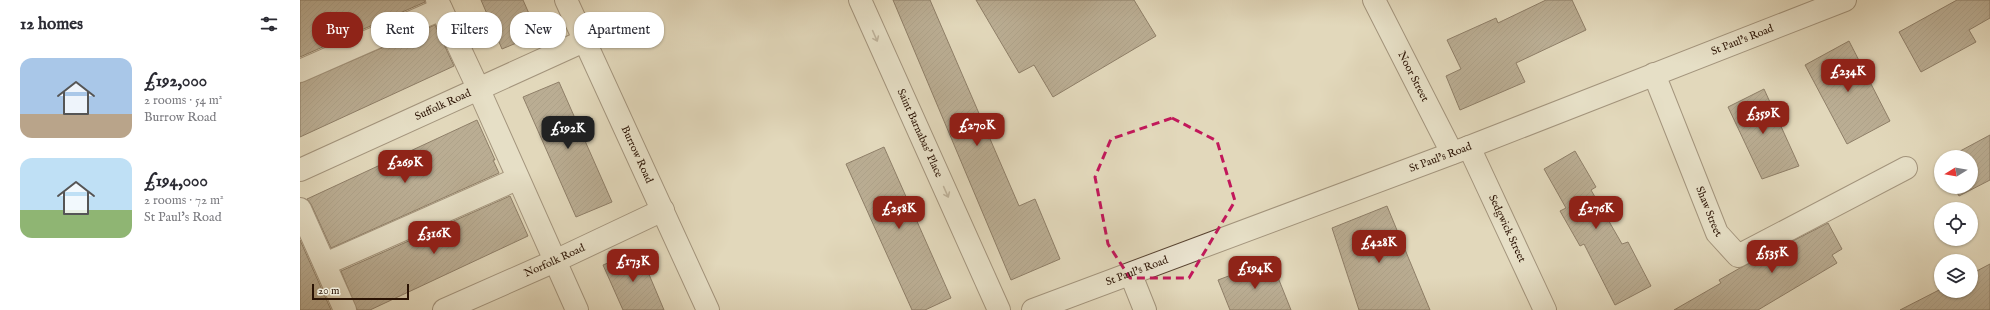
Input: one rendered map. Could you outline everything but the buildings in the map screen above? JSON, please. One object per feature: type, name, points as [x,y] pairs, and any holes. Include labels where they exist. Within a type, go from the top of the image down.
[{"type":"street","name":"Burrow Road","points":[[566,0],[574,16]]},
{"type":"street","name":"Saint Barnabas' Place","points":[[860,0],[999,310]]},
{"type":"street","name":"Noor Street","points":[[1374,0],[1461,150]]},
{"type":"street","name":"St Paul's Road","points":[[1033,310],[1131,275],[1461,150],[1845,0]]},
{"type":"street","points":[[300,71],[439,4],[577,310]]},
{"type":"street","name":"Suffolk Road","points":[[300,170],[574,46]]},
{"type":"street","name":"Burrow Road","points":[[590,48],[708,310]]},
{"type":"street","name":"Shaw Street","points":[[1654,74],[1718,233],[1738,256],[1906,168]]},
{"type":"street","name":"Sedgwick Street","points":[[1461,150],[1545,310]]},
{"type":"street","points":[[325,264],[517,179]]},
{"type":"street","points":[[300,209],[345,310]]},
{"type":"street","name":"Norfolk Road","points":[[444,310],[555,261],[663,210]]},
{"type":"street","points":[[1131,275],[1145,310]]},
{"type":"highlighted area","points":[[1172,118],[1217,141],[1235,201],[1189,278],[1130,278],[1108,244],[1095,177],[1111,139]]}]
